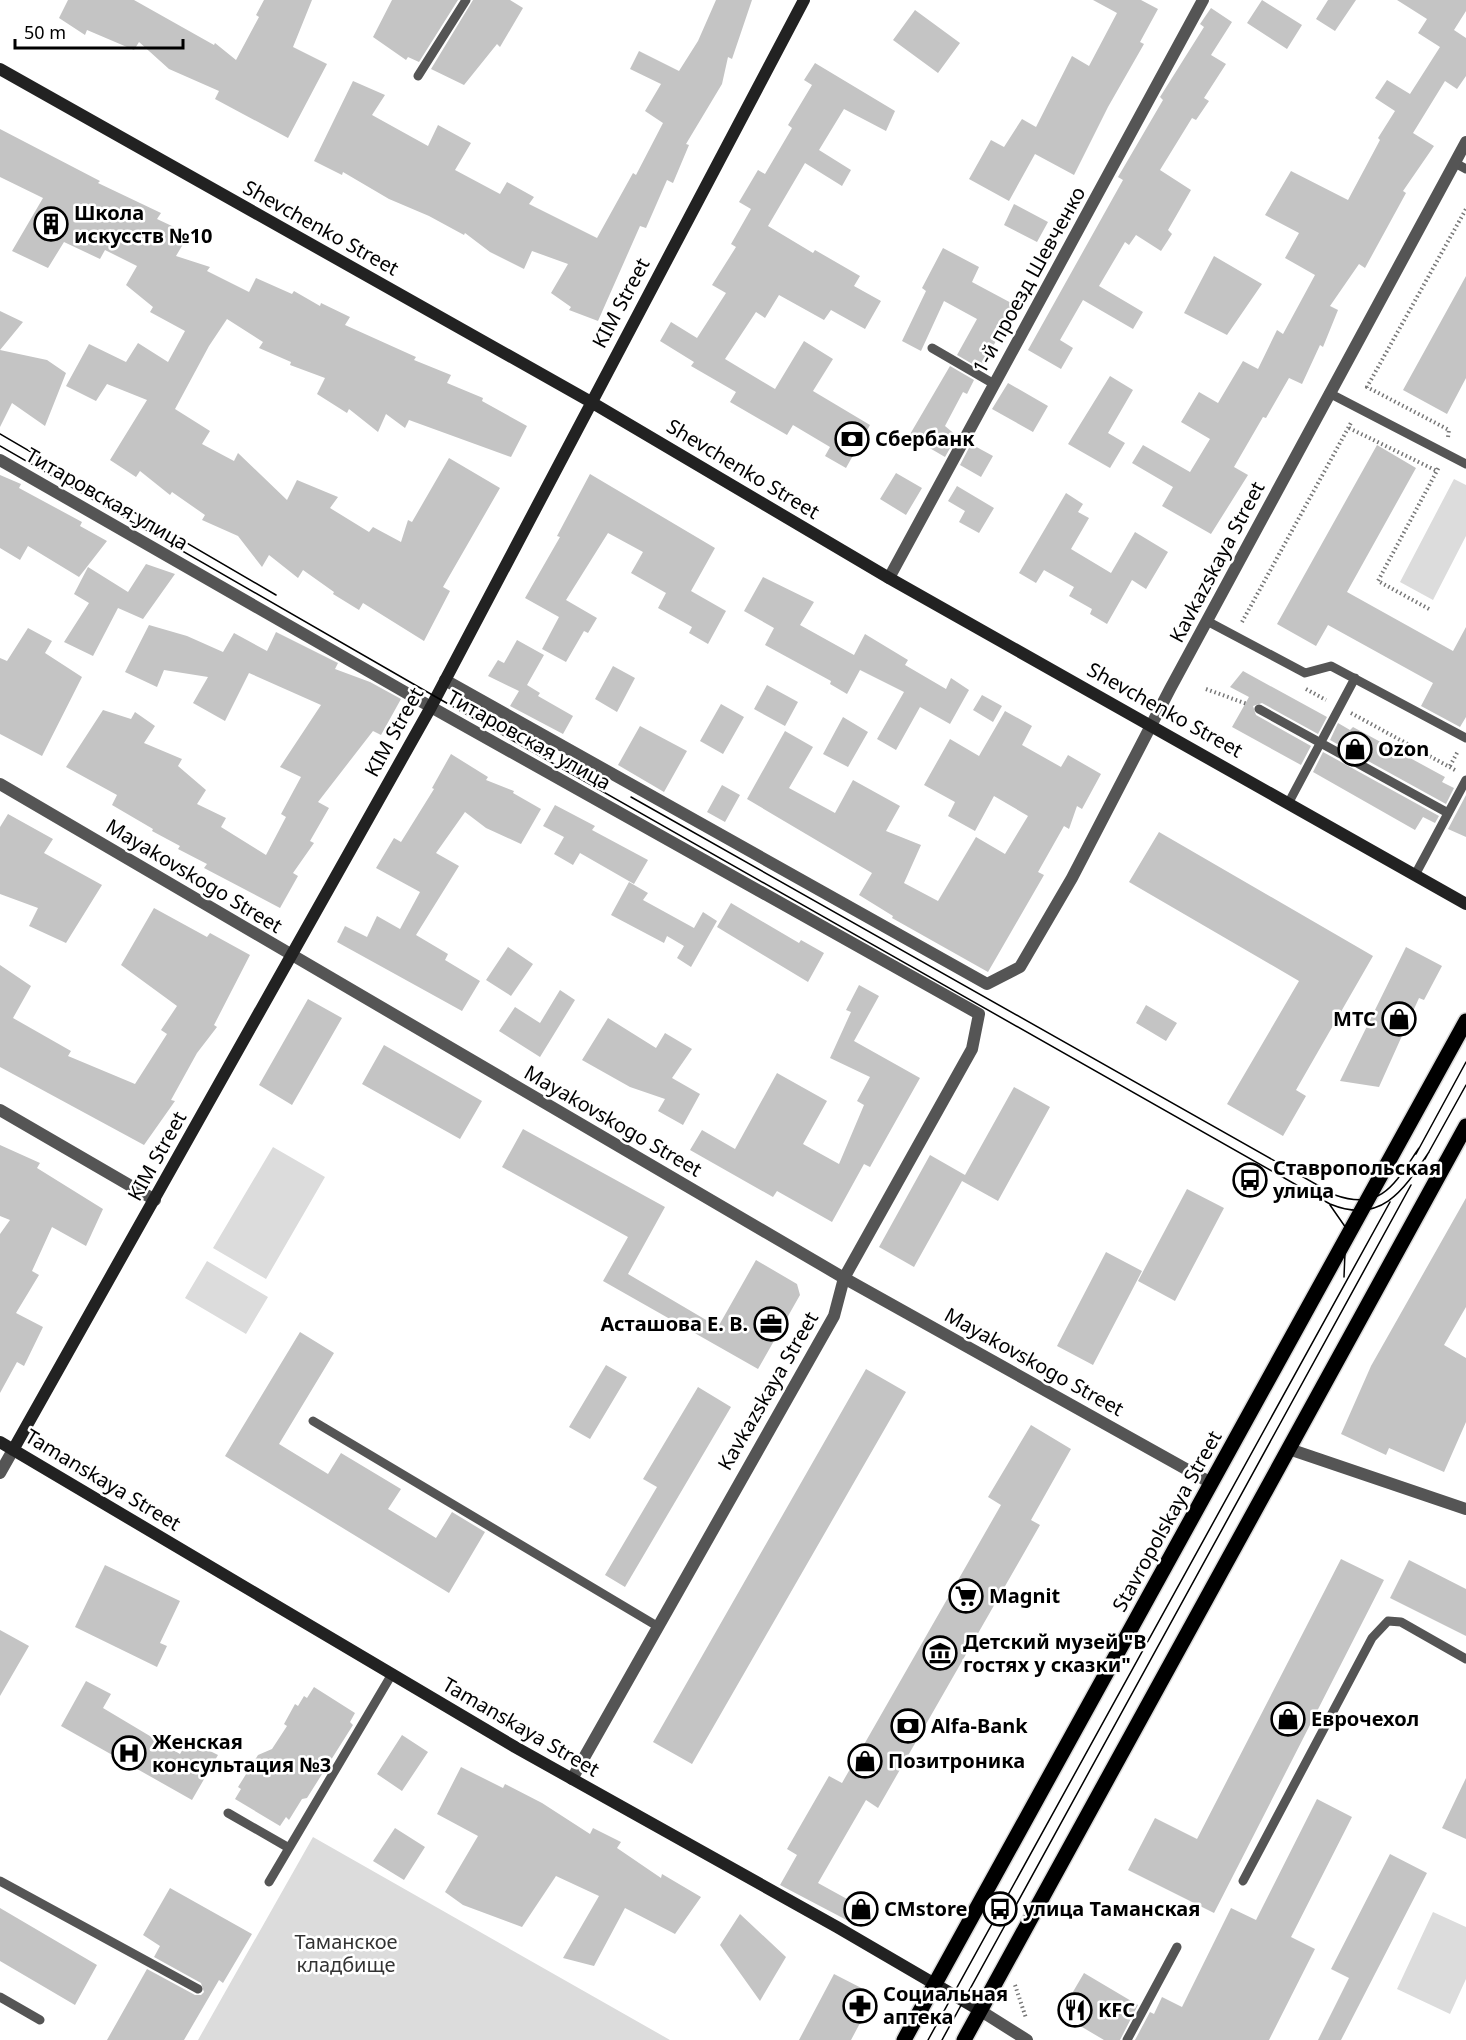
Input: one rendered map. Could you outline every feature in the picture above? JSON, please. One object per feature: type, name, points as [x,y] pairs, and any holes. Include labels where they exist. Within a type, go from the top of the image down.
[{"type":"main road","name":"Stavropolskaya Street","points":[[904,2040],[1466,1022]]},
{"type":"main road","points":[[964,2040],[1466,1126]]},
{"type":"street","name":"KIM Street","points":[[0,1473],[431,707],[804,0]]},
{"type":"street","name":"1-й проезд Шевченко","points":[[889,578],[1203,0]]},
{"type":"street","name":"Shevchenko Street","points":[[0,69],[591,402],[889,578],[1466,904]]},
{"type":"street","name":"Kavkazskaya Street","points":[[987,984],[1020,967],[1072,878],[1151,725],[1329,393],[1460,166],[1466,142]]},
{"type":"street","name":"Титаровская улица","points":[[0,460],[431,707],[979,1014]]},
{"type":"street","name":"Титаровская улица","points":[[445,680],[987,984]]},
{"type":"street","name":"Mayakovskogo Street","points":[[0,784],[292,957],[844,1278],[1211,1483]]},
{"type":"street","name":"Kavkazskaya Street","points":[[572,1779],[834,1316],[844,1278],[972,1049],[979,1014]]},
{"type":"street","points":[[0,1110],[155,1200]]},
{"type":"street","name":"Tamanskaya Street","points":[[0,1442],[572,1779],[935,1984],[1027,2040]]},
{"type":"street","points":[[1289,1449],[1466,1509]]},
{"type":"lane","points":[[418,76],[466,0]]},
{"type":"lane","points":[[932,348],[994,384]]},
{"type":"lane","points":[[1329,393],[1466,464]]},
{"type":"lane","points":[[1207,621],[1305,673],[1331,666],[1466,738]]},
{"type":"lane","points":[[1289,802],[1355,678]]},
{"type":"lane","points":[[1258,709],[1448,813]]},
{"type":"lane","points":[[1414,875],[1466,780]]},
{"type":"lane","points":[[313,1421],[657,1626]]},
{"type":"lane","points":[[1244,1881],[1372,1638],[1380,1628],[1389,1621],[1401,1622],[1466,1659]]},
{"type":"lane","points":[[269,1882],[392,1674]]},
{"type":"lane","points":[[228,1813],[289,1848]]},
{"type":"lane","points":[[0,1881],[198,1989]]},
{"type":"lane","points":[[1127,2040],[1177,1947]]},
{"type":"lane","points":[[0,1997],[40,2020]]},
{"type":"path","points":[[1240,626],[1349,428],[1367,387]]},
{"type":"path","points":[[1349,428],[1437,471]]},
{"type":"path","points":[[1206,689],[1258,709]]},
{"type":"path","points":[[1015,1985],[1028,2027]]},
{"type":"green space","points":[[1454,479],[1466,485],[1466,536],[1433,600],[1400,582]]},
{"type":"green space","points":[[273,1147],[325,1177],[266,1279],[213,1248]]},
{"type":"green space","points":[[207,1261],[268,1297],[246,1334],[185,1298]]},
{"type":"green space","name":"Таманское кладбище","points":[[313,1837],[670,2040],[198,2040]]},
{"type":"green space","points":[[1433,1912],[1466,1927],[1466,1979],[1450,2014],[1397,1989]]},
{"type":"building","points":[[68,0],[134,0],[214,45],[215,43],[236,60],[259,17],[256,15],[264,0],[312,0],[293,47],[327,64],[288,138],[215,99],[219,91],[169,69],[139,42],[134,50],[87,30],[85,35],[59,18]]},
{"type":"building","points":[[392,0],[458,0],[419,62],[408,57],[406,60],[373,37]]},
{"type":"building","points":[[473,0],[510,0],[523,8],[500,47],[497,44],[464,85],[431,69]]},
{"type":"building","points":[[716,0],[752,0],[732,59],[728,57],[722,84],[686,144],[689,145],[673,183],[667,180],[646,228],[640,226],[598,321],[569,310],[571,307],[551,293],[568,264],[532,251],[524,269],[490,252],[465,233],[464,235],[429,216],[389,199],[343,172],[342,175],[314,161],[353,81],[385,95],[372,115],[428,146],[438,125],[471,143],[455,170],[500,194],[507,182],[534,197],[529,204],[597,238],[633,173],[636,175],[663,123],[645,111],[661,84],[630,69],[639,51],[679,71],[698,41]]},
{"type":"building","points":[[1093,0],[1141,0],[1158,9],[1140,42],[1144,44],[1108,107],[1074,175],[1035,154],[1009,201],[969,179],[991,140],[1004,147],[1022,119],[1036,127],[1072,56],[1089,66],[1117,13]]},
{"type":"building","points":[[1262,0],[1302,25],[1287,49],[1247,23]]},
{"type":"building","points":[[1328,0],[1356,0],[1335,31],[1316,19]]},
{"type":"building","points":[[1397,0],[1466,0],[1466,11],[1454,30],[1466,38],[1466,76],[1457,89],[1445,81],[1413,133],[1434,146],[1403,191],[1406,193],[1365,268],[1359,264],[1330,306],[1338,310],[1323,347],[1320,345],[1302,384],[1289,378],[1234,467],[1248,475],[1211,534],[1162,506],[1173,487],[1132,463],[1143,445],[1190,472],[1210,439],[1181,422],[1199,392],[1218,403],[1243,361],[1258,369],[1277,330],[1283,334],[1315,275],[1285,258],[1299,233],[1265,215],[1291,171],[1348,200],[1380,140],[1378,138],[1395,111],[1375,98],[1387,80],[1410,94],[1440,47],[1418,33],[1427,19]]},
{"type":"building","points":[[1211,8],[1232,22],[1211,55],[1226,64],[1204,98],[1209,101],[1196,120],[1192,118],[1160,170],[1191,190],[1168,230],[1172,234],[1161,251],[1136,235],[1129,245],[1125,242],[1099,286],[1143,312],[1133,329],[1083,300],[1060,340],[1073,348],[1061,369],[1028,350],[1123,180],[1118,177],[1163,100],[1160,97],[1204,27],[1200,24]]},
{"type":"building","points":[[915,10],[960,43],[938,73],[893,40]]},
{"type":"building","points":[[815,63],[895,111],[886,131],[844,109],[819,150],[851,170],[842,186],[805,163],[768,226],[813,253],[815,250],[860,276],[854,286],[881,301],[865,329],[831,310],[824,320],[779,295],[765,318],[756,312],[725,359],[775,389],[804,341],[833,359],[813,391],[870,425],[846,468],[825,456],[830,447],[793,425],[787,435],[730,402],[736,392],[691,366],[694,362],[660,341],[671,322],[697,338],[726,293],[712,285],[736,247],[731,244],[751,209],[739,202],[758,170],[765,174],[792,128],[788,125],[812,85],[804,80]]},
{"type":"building","points":[[0,129],[100,181],[98,183],[161,213],[157,219],[189,234],[176,256],[210,267],[207,271],[249,292],[256,278],[292,294],[294,291],[320,306],[321,303],[350,317],[345,325],[416,357],[414,360],[451,375],[447,383],[483,398],[482,401],[527,426],[511,457],[409,420],[405,428],[386,414],[378,432],[349,409],[347,413],[317,394],[325,378],[290,365],[291,362],[259,348],[263,342],[227,319],[209,346],[175,409],[210,431],[202,444],[234,461],[238,453],[287,500],[297,480],[338,497],[330,508],[369,532],[373,527],[401,542],[408,520],[412,522],[449,458],[500,488],[443,587],[450,591],[424,641],[363,603],[359,610],[333,594],[334,592],[303,570],[298,578],[269,555],[262,567],[238,536],[202,520],[205,515],[172,492],[170,495],[140,471],[136,477],[110,460],[147,400],[107,384],[96,401],[66,386],[89,344],[126,362],[138,343],[168,362],[185,331],[150,312],[153,307],[126,285],[137,266],[105,250],[100,259],[64,242],[48,268],[12,251],[43,198],[0,177]]},
{"type":"building","points":[[1014,204],[1048,222],[1037,242],[1004,225]]},
{"type":"building","points":[[943,248],[979,267],[972,282],[1015,305],[981,369],[957,355],[977,319],[944,301],[921,351],[902,341],[926,291],[922,288]]},
{"type":"building","points":[[1214,256],[1262,284],[1227,335],[1184,313]]},
{"type":"building","points":[[1466,276],[1466,378],[1447,414],[1403,390]]},
{"type":"building","points":[[0,311],[23,322],[0,350]]},
{"type":"building","points":[[0,350],[47,360],[66,373],[45,426],[12,403],[0,427]]},
{"type":"building","points":[[950,366],[974,380],[967,394],[963,392],[945,426],[957,436],[945,457],[909,436]]},
{"type":"building","points":[[1110,376],[1133,390],[1108,433],[1125,443],[1110,468],[1068,444]]},
{"type":"building","points":[[1008,383],[1048,406],[1033,432],[992,409]]},
{"type":"building","points":[[971,444],[993,456],[981,477],[960,465]]},
{"type":"building","points":[[1377,445],[1416,468],[1347,592],[1453,651],[1466,627],[1466,717],[1460,727],[1421,706],[1433,683],[1328,625],[1316,646],[1277,624]]},
{"type":"building","points":[[896,473],[922,488],[906,515],[880,499]]},
{"type":"building","points":[[590,474],[715,548],[691,591],[726,611],[708,644],[689,633],[692,627],[658,608],[666,593],[631,573],[643,552],[608,533],[566,600],[597,618],[588,633],[584,631],[566,662],[542,649],[559,617],[525,598],[560,537],[557,536]]},
{"type":"building","points":[[0,475],[21,484],[19,488],[82,522],[80,526],[107,541],[79,577],[28,546],[20,560],[0,548]]},
{"type":"building","points":[[957,486],[994,508],[979,533],[959,522],[965,511],[948,501]]},
{"type":"building","points":[[1066,493],[1083,504],[1078,512],[1089,518],[1071,549],[1111,573],[1135,532],[1168,552],[1146,589],[1132,580],[1107,624],[1090,614],[1092,609],[1069,596],[1074,587],[1044,570],[1036,583],[1019,573]]},
{"type":"building","points":[[146,564],[175,574],[143,619],[118,608],[93,656],[64,642],[89,603],[74,594],[88,567],[128,592]]},
{"type":"building","points":[[763,577],[814,602],[800,625],[854,655],[865,634],[908,660],[905,665],[946,689],[951,678],[969,690],[950,724],[920,707],[896,750],[877,739],[904,692],[860,670],[847,694],[830,684],[831,681],[765,645],[774,628],[744,611]]},
{"type":"building","points":[[149,625],[187,636],[223,652],[234,633],[267,651],[276,632],[338,663],[335,669],[370,682],[401,699],[381,735],[373,731],[318,802],[329,808],[310,841],[314,843],[293,873],[298,876],[280,908],[204,868],[207,864],[178,849],[180,846],[112,805],[117,795],[66,767],[103,710],[131,719],[135,712],[155,726],[144,743],[182,759],[178,766],[206,790],[197,804],[226,818],[221,827],[266,855],[286,817],[281,814],[301,777],[280,767],[321,705],[249,673],[225,721],[193,703],[208,677],[164,670],[157,687],[125,672]]},
{"type":"building","points":[[28,628],[52,641],[45,653],[82,677],[42,756],[0,734],[0,658],[7,661]]},
{"type":"building","points":[[517,640],[544,655],[527,685],[540,693],[538,696],[573,716],[563,734],[510,706],[519,691],[488,676],[498,660],[504,663]]},
{"type":"building","points":[[613,666],[635,678],[617,712],[595,699]]},
{"type":"building","points":[[1243,671],[1327,717],[1318,734],[1262,703],[1253,706],[1256,715],[1311,746],[1301,765],[1232,727],[1249,697],[1230,687]]},
{"type":"building","points":[[767,685],[798,702],[785,726],[754,709]]},
{"type":"building","points":[[982,695],[1002,706],[993,722],[973,710]]},
{"type":"building","points":[[721,704],[744,717],[723,754],[700,741]]},
{"type":"building","points":[[1005,711],[1032,726],[1022,745],[1061,767],[1068,755],[1101,774],[1082,809],[1077,806],[1069,829],[1064,826],[1038,872],[1044,875],[988,972],[892,918],[893,916],[859,895],[872,873],[747,799],[785,731],[813,747],[789,788],[835,813],[853,780],[900,806],[886,831],[921,845],[904,883],[938,901],[976,837],[1005,854],[1028,816],[994,796],[975,831],[948,816],[955,802],[924,785],[950,739],[979,756]]},
{"type":"building","points":[[843,717],[868,732],[848,767],[823,754]]},
{"type":"building","points":[[1338,723],[1350,730],[1353,727],[1445,777],[1442,782],[1454,788],[1446,804],[1330,740]]},
{"type":"building","points":[[640,726],[687,751],[664,792],[618,765]]},
{"type":"building","points":[[1323,752],[1439,816],[1435,823],[1423,817],[1415,830],[1313,772]]},
{"type":"building","points":[[451,754],[488,777],[486,780],[514,791],[513,793],[541,809],[521,844],[486,828],[465,812],[436,853],[459,866],[416,935],[448,954],[445,960],[480,981],[462,1011],[337,942],[345,926],[367,937],[377,916],[400,929],[420,892],[376,868],[394,838],[401,842],[434,789],[432,788]]},
{"type":"building","points":[[722,785],[740,795],[725,822],[707,812]]},
{"type":"building","points":[[1466,795],[1466,837],[1448,829]]},
{"type":"building","points":[[555,805],[595,826],[592,830],[648,860],[634,884],[580,853],[573,865],[554,854],[564,837],[543,826]]},
{"type":"building","points":[[8,814],[53,839],[44,853],[102,885],[66,943],[29,926],[38,908],[0,894],[0,827]]},
{"type":"building","points":[[1159,832],[1373,956],[1296,1090],[1306,1096],[1283,1136],[1227,1104],[1299,981],[1129,882]]},
{"type":"building","points":[[629,882],[648,893],[643,900],[694,928],[703,912],[717,921],[691,967],[677,958],[684,946],[667,936],[664,943],[611,915]]},
{"type":"building","points":[[731,903],[799,943],[801,940],[824,953],[808,982],[717,927]]},
{"type":"building","points":[[154,908],[207,937],[210,933],[250,955],[214,1025],[217,1027],[197,1053],[171,1100],[175,1101],[144,1145],[0,1067],[0,965],[31,986],[13,1018],[71,1051],[68,1056],[135,1084],[167,1034],[161,1030],[177,1006],[121,965]]},
{"type":"building","points":[[508,947],[533,964],[511,996],[486,980]]},
{"type":"building","points":[[1406,947],[1442,966],[1424,1000],[1419,998],[1379,1087],[1340,1081]]},
{"type":"building","points":[[859,985],[879,996],[854,1041],[920,1078],[870,1167],[864,1164],[832,1222],[777,1191],[773,1197],[690,1150],[702,1130],[735,1149],[777,1073],[827,1101],[803,1144],[839,1164],[864,1105],[857,1101],[870,1077],[830,1058],[851,1012],[846,1010]]},
{"type":"building","points":[[560,990],[575,1000],[540,1057],[499,1031],[515,1007],[540,1023]]},
{"type":"building","points":[[308,999],[342,1018],[292,1105],[259,1085]]},
{"type":"building","points":[[1146,1005],[1177,1023],[1166,1041],[1136,1023]]},
{"type":"building","points":[[608,1018],[656,1048],[665,1033],[692,1049],[672,1078],[700,1094],[683,1125],[658,1111],[665,1099],[630,1087],[582,1060]]},
{"type":"building","points":[[384,1045],[482,1101],[460,1139],[362,1084]]},
{"type":"building","points":[[1014,1087],[1050,1107],[998,1201],[962,1181],[914,1267],[879,1247],[930,1155],[965,1175]]},
{"type":"building","points":[[523,1129],[665,1207],[628,1274],[718,1327],[756,1260],[797,1284],[800,1295],[758,1369],[603,1281],[628,1237],[502,1167]]},
{"type":"building","points":[[0,1145],[40,1163],[37,1168],[103,1209],[86,1246],[52,1227],[32,1271],[39,1275],[16,1313],[43,1327],[24,1366],[17,1362],[0,1393],[0,1234],[10,1220],[0,1216]]},
{"type":"building","points":[[1187,1189],[1224,1208],[1175,1301],[1138,1281]]},
{"type":"building","points":[[1466,1198],[1466,1307],[1444,1345],[1466,1358],[1466,1422],[1444,1472],[1389,1448],[1386,1455],[1341,1434],[1371,1366]]},
{"type":"building","points":[[1106,1252],[1142,1271],[1093,1365],[1057,1346]]},
{"type":"building","points":[[300,1332],[334,1353],[279,1444],[328,1474],[341,1453],[401,1489],[388,1509],[436,1538],[452,1512],[485,1532],[449,1593],[225,1456]]},
{"type":"building","points":[[606,1365],[627,1377],[590,1439],[569,1427]]},
{"type":"building","points":[[866,1369],[906,1392],[692,1764],[653,1742]]},
{"type":"building","points":[[698,1387],[731,1407],[625,1587],[605,1575],[657,1487],[643,1479]]},
{"type":"building","points":[[1031,1425],[1071,1449],[1031,1520],[1040,1525],[878,1808],[866,1800],[818,1883],[867,1910],[858,1926],[780,1885],[797,1855],[787,1849],[829,1776],[842,1783],[1001,1505],[988,1497]]},
{"type":"building","points":[[1341,1559],[1384,1580],[1214,1913],[1128,1870],[1155,1818],[1197,1839]]},
{"type":"building","points":[[1409,1560],[1466,1589],[1466,1636],[1390,1598]]},
{"type":"building","points":[[105,1565],[180,1601],[160,1643],[167,1646],[157,1667],[75,1627]]},
{"type":"building","points":[[0,1630],[29,1646],[0,1696]]},
{"type":"building","points":[[86,1681],[111,1694],[103,1708],[180,1754],[188,1740],[218,1755],[192,1800],[61,1726]]},
{"type":"building","points":[[314,1687],[355,1713],[350,1722],[353,1725],[307,1798],[302,1799],[289,1820],[286,1817],[280,1826],[235,1799],[241,1789],[238,1787],[258,1755],[272,1749],[287,1726],[284,1724],[295,1704],[298,1706],[304,1696],[307,1698]]},
{"type":"building","points":[[402,1735],[428,1752],[402,1791],[377,1774]]},
{"type":"building","points":[[461,1767],[503,1788],[505,1784],[542,1803],[590,1834],[593,1828],[621,1842],[617,1848],[661,1878],[662,1874],[701,1897],[675,1934],[625,1908],[594,1966],[563,1958],[599,1896],[556,1876],[522,1927],[463,1905],[445,1892],[478,1836],[437,1814]]},
{"type":"building","points":[[1466,1778],[1466,1839],[1442,1828]]},
{"type":"building","points":[[1317,1799],[1352,1817],[1291,1937],[1315,1949],[1269,2040],[1135,2040],[1150,2012],[1154,2014],[1162,1997],[1182,2007],[1231,1908],[1256,1920]]},
{"type":"building","points":[[395,1828],[425,1847],[404,1880],[373,1861]]},
{"type":"building","points":[[1390,1854],[1427,1873],[1341,2040],[1318,2040],[1349,1978],[1331,1969]]},
{"type":"building","points":[[170,1888],[252,1934],[223,1983],[219,1980],[184,2040],[107,2040],[147,1969],[195,1995],[201,1995],[204,1992],[201,1983],[154,1957],[160,1946],[143,1935]]},
{"type":"building","points":[[0,1908],[97,1965],[75,2005],[0,1961]]},
{"type":"building","points":[[740,1914],[786,1957],[760,2001],[720,1945]]},
{"type":"building","points":[[1084,1973],[1138,2005],[1120,2040],[1104,2040],[1060,2014]]},
{"type":"building","points":[[834,1974],[875,1995],[851,2040],[799,2040]]},
{"type":"tram line","points":[[0,434],[276,595]]},
{"type":"tram line","points":[[0,446],[436,697],[1330,1204],[1363,1210],[1377,1207],[1400,1191],[1429,1152]]},
{"type":"tram line","points":[[631,797],[1335,1195],[1365,1200],[1376,1197],[1394,1183],[1419,1148]]},
{"type":"tram line","points":[[1416,1154],[1466,1062]]},
{"type":"tram line","points":[[1425,1159],[1466,1085]]},
{"type":"tram line","points":[[942,2040],[1411,1185]]},
{"type":"tram line","points":[[928,2040],[1390,1202]]},
{"type":"tram line","points":[[1330,1205],[1346,1228],[1344,1277]]},
{"type":"place","name":"Школа искусств №10","points":[[51,224]]},
{"type":"place","name":"Сбербанк","points":[[852,439]]},
{"type":"place","name":"Ozon","points":[[1355,749]]},
{"type":"place","name":"МТС","points":[[1399,1019]]},
{"type":"place","name":"Ставропольская улица","points":[[1250,1180]]},
{"type":"place","name":"Асташова Е. В.","points":[[771,1324]]},
{"type":"place","name":"Magnit","points":[[966,1596]]},
{"type":"place","name":"Детский музей \"В гостях у сказки\"","points":[[940,1653]]},
{"type":"place","name":"Еврочехол","points":[[1288,1719]]},
{"type":"place","name":"Alfa-Bank","points":[[908,1726]]},
{"type":"place","name":"Женская консультация №3","points":[[129,1753]]},
{"type":"place","name":"Позитроника","points":[[865,1761]]},
{"type":"place","name":"CMstore","points":[[861,1909]]},
{"type":"place","name":"улица Таманская","points":[[1000,1909]]},
{"type":"place","name":"Социальная аптека","points":[[860,2006]]},
{"type":"place","name":"KFC","points":[[1075,2010]]}]
